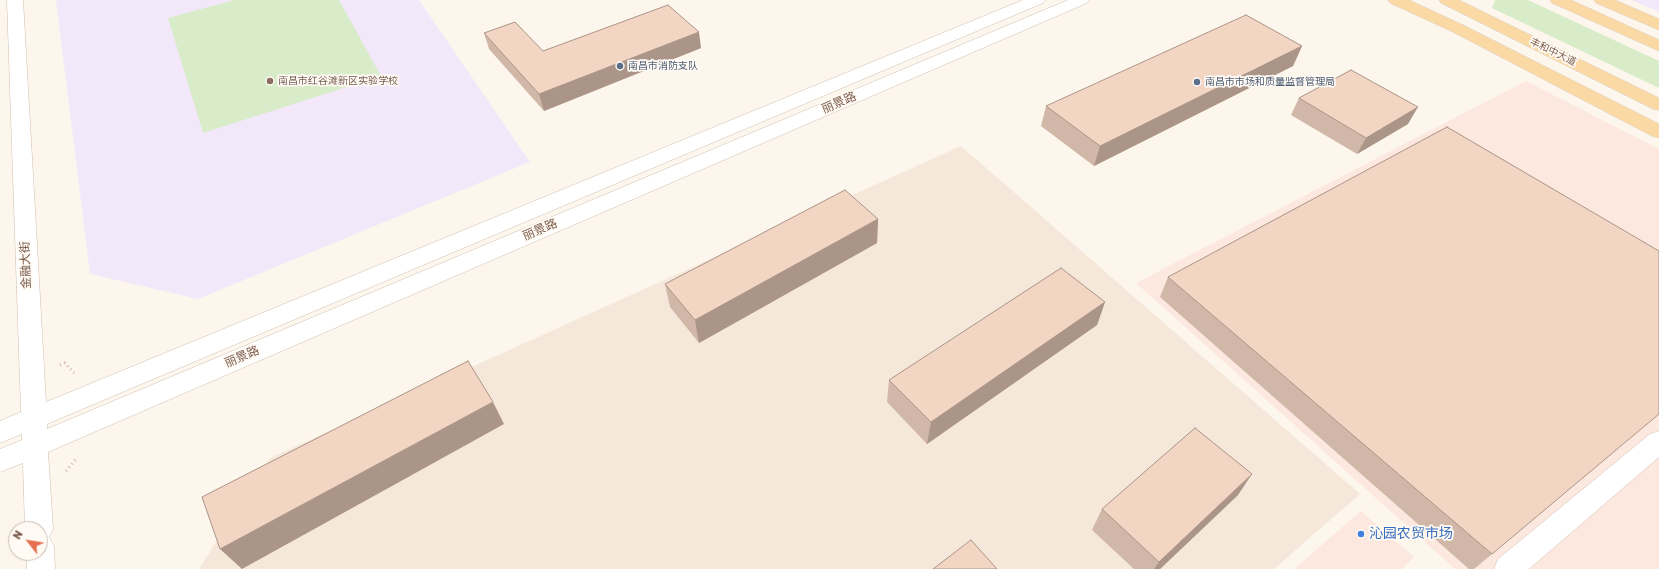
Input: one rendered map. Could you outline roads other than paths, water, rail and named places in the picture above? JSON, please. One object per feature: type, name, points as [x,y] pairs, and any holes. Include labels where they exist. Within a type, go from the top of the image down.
[{"type":"main road","points":[[1396,0],[1459,30],[1659,132]]},
{"type":"main road","points":[[1431,0],[1475,14]]},
{"type":"main road","name":"丰和中大道","points":[[1447,0],[1659,105]]},
{"type":"main road","points":[[1558,0],[1659,46]]},
{"type":"main road","points":[[1602,0],[1659,25]]},
{"type":"street","name":"金融大街","points":[[15,0],[39,521]]},
{"type":"street","name":"丽景路","points":[[0,432],[1037,0]]},
{"type":"street","name":"丽景路","points":[[0,461],[1081,0]]},
{"type":"street","points":[[1508,569],[1659,442]]},
{"type":"place","name":"南昌市消防支队","points":[[620,66]]},
{"type":"place","name":"南昌市红谷滩新区实验学校","points":[[270,81]]},
{"type":"place","name":"南昌市市场和质量监督管理局","points":[[1197,82]]},
{"type":"place","name":"沁园农贸市场","points":[[1361,534]]}]
